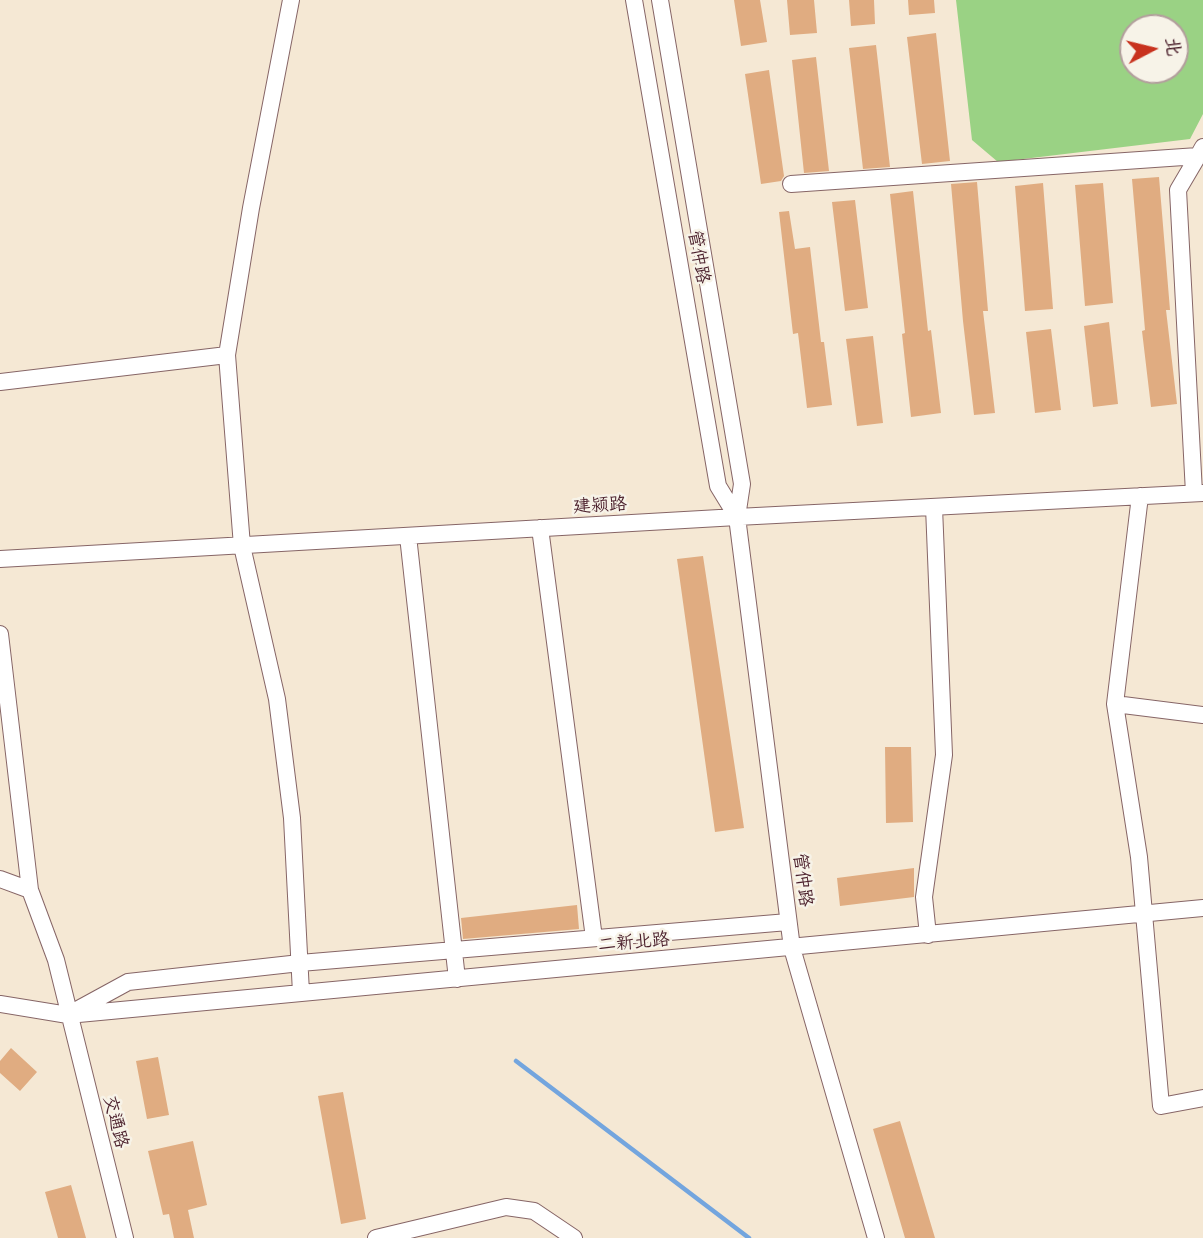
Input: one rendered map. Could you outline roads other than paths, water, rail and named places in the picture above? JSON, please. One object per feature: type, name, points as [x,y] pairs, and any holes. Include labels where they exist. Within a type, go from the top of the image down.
[{"type":"street","points":[[291,0],[251,208],[227,355],[242,546],[277,699],[292,818],[302,993]]},
{"type":"street","name":"管仲路","points":[[634,0],[718,486],[737,517]]},
{"type":"street","name":"管仲路","points":[[660,0],[742,484],[737,517],[792,948],[876,1238]]},
{"type":"street","points":[[791,184],[1200,152]]},
{"type":"street","points":[[1199,493],[1178,190],[1200,152]]},
{"type":"street","points":[[0,382],[227,355]]},
{"type":"street","name":"建颍路","points":[[0,559],[1199,493]]},
{"type":"street","points":[[1140,496],[1115,704],[1139,857],[1161,1106],[1203,1098]]},
{"type":"street","points":[[928,935],[924,897],[944,755],[934,507]]},
{"type":"street","points":[[540,528],[594,938]]},
{"type":"street","points":[[408,536],[457,979]]},
{"type":"street","name":"交通路","points":[[0,634],[30,890],[56,960],[125,1238]]},
{"type":"street","points":[[1115,704],[1203,715]]},
{"type":"street","points":[[0,879],[30,890]]},
{"type":"street","name":"二新北路","points":[[0,1004],[68,1015],[1203,908]]},
{"type":"street","points":[[68,1015],[128,982],[300,963],[788,922]]},
{"type":"street","points":[[376,1238],[506,1207],[534,1211],[573,1238]]},
{"type":"waterway","points":[[516,1061],[749,1238]]}]
